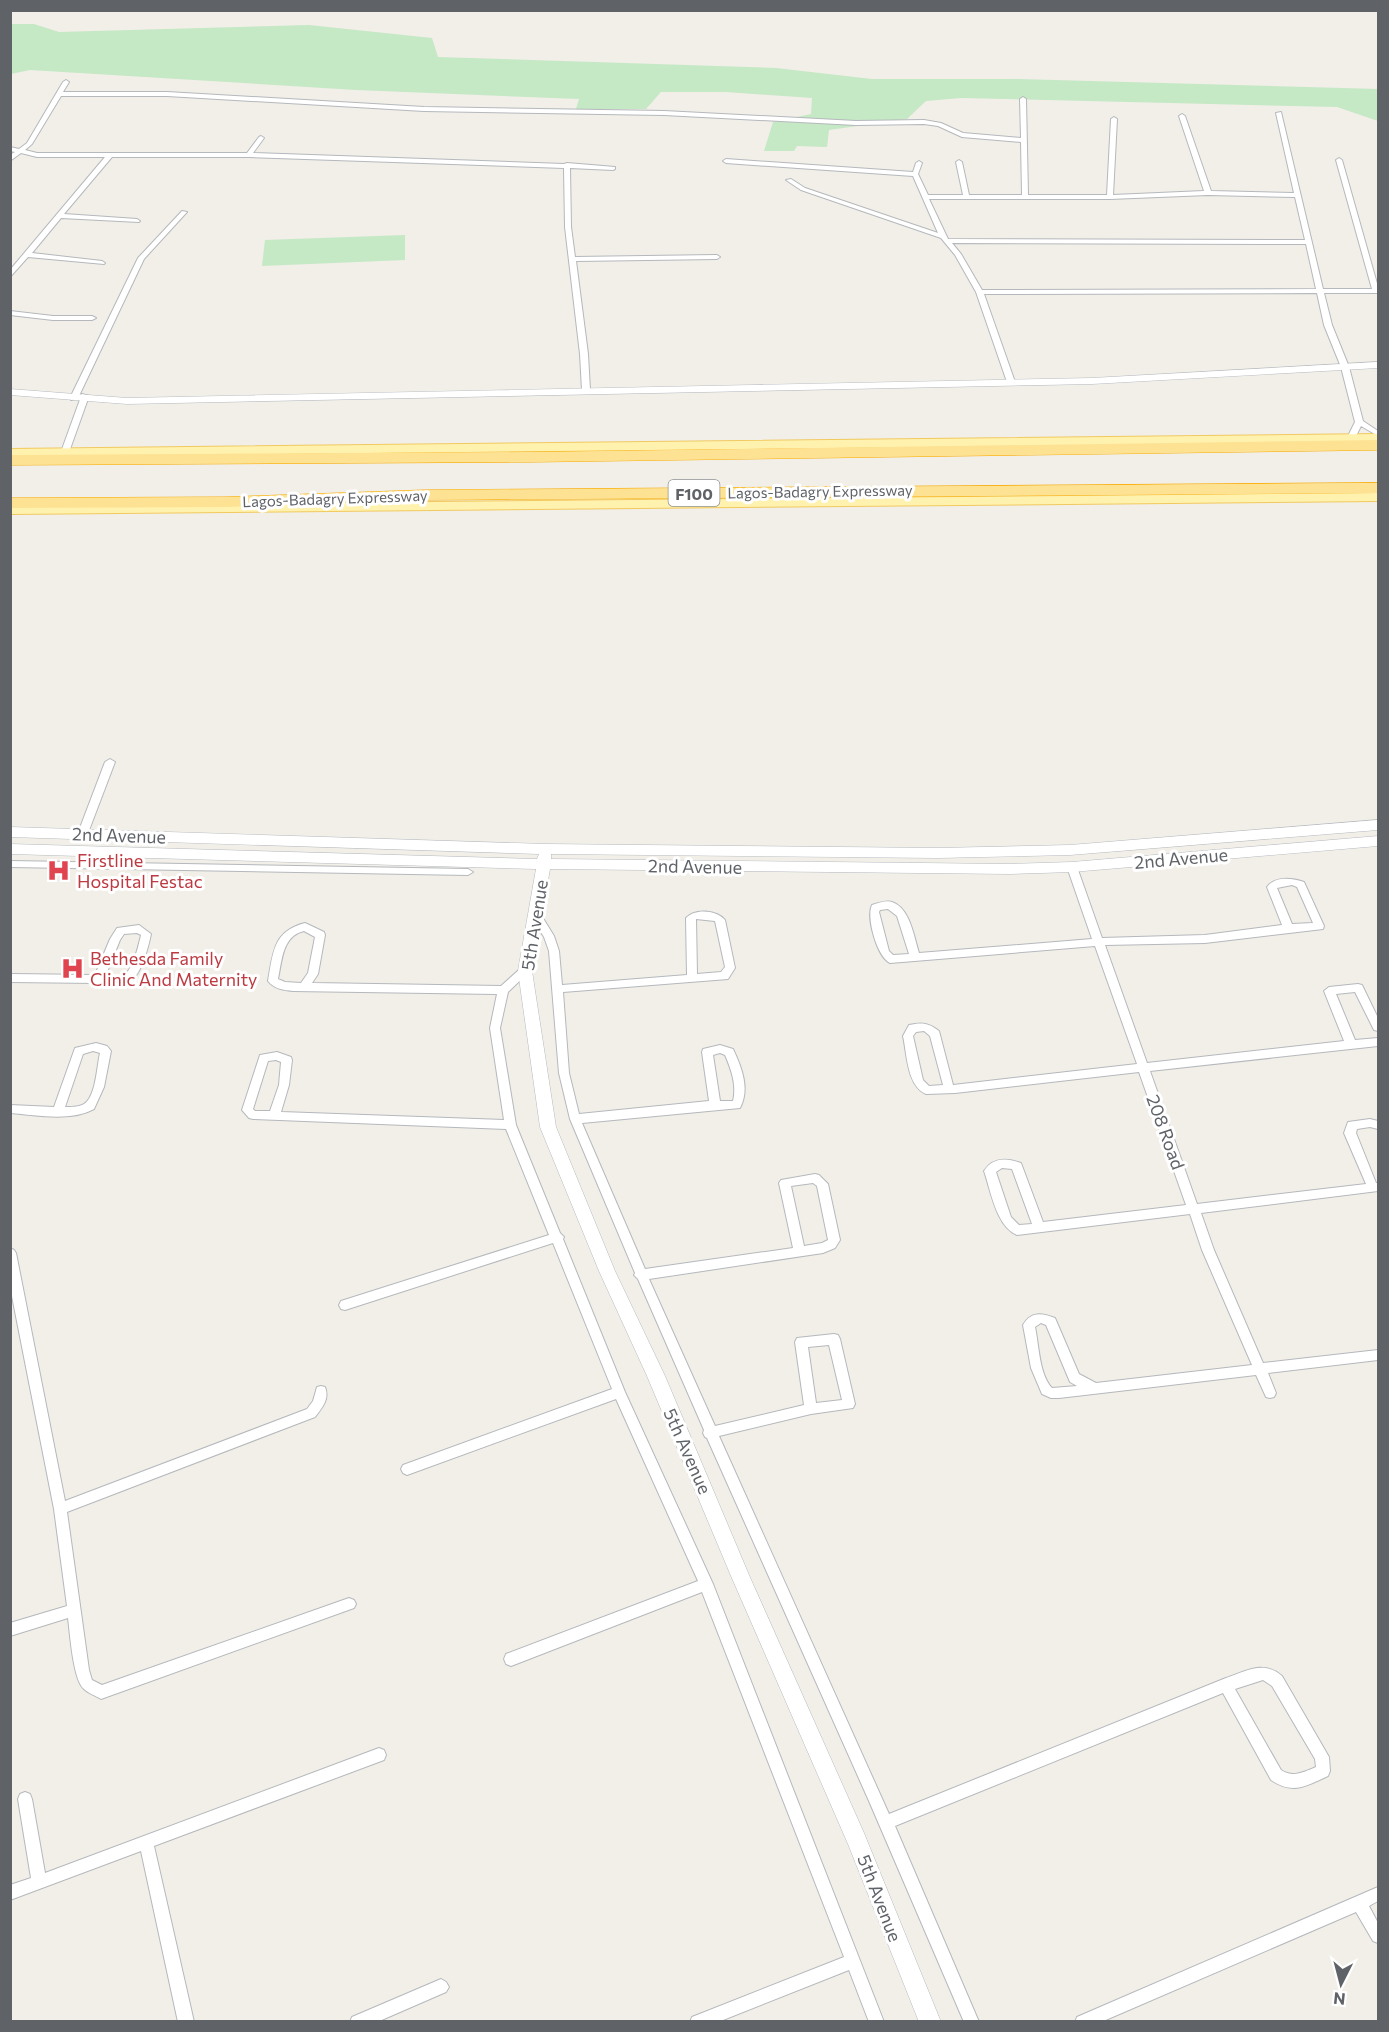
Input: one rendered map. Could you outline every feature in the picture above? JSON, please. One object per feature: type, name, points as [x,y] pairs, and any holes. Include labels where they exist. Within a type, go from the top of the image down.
[{"type":"highway","name":"F100","points":[[10,460],[531,458],[1378,445]]},
{"type":"highway","name":"Lagos-Badagry Expressway","points":[[10,503],[226,502],[424,495],[1378,488]]},
{"type":"main road","points":[[10,453],[1378,438]]},
{"type":"main road","name":"Lagos-Badagry Expressway","points":[[10,510],[1378,497]]},
{"type":"street","points":[[10,159],[29,144],[66,82]]},
{"type":"street","points":[[60,94],[166,94],[424,109],[664,113],[856,123],[924,122],[939,124],[962,135],[1023,140]]},
{"type":"street","points":[[1023,99],[1025,196]]},
{"type":"street","points":[[1279,113],[1329,325],[1344,365],[1359,422],[1351,438]]},
{"type":"street","points":[[1182,116],[1208,193]]},
{"type":"street","points":[[1110,197],[1114,119]]},
{"type":"street","points":[[249,155],[261,138]]},
{"type":"street","points":[[10,149],[37,154],[249,155],[613,168]]},
{"type":"street","points":[[10,275],[110,155]]},
{"type":"street","points":[[980,292],[1145,293],[1320,289],[1377,291],[1348,200],[1339,160]]},
{"type":"street","points":[[726,161],[915,174]]},
{"type":"street","points":[[959,162],[966,196]]},
{"type":"street","points":[[919,163],[915,174],[924,197],[944,239],[958,254],[980,292],[1011,382]]},
{"type":"street","points":[[567,165],[568,227],[586,390]]},
{"type":"street","points":[[789,180],[803,189],[944,239],[1310,242]]},
{"type":"street","points":[[924,197],[1110,197],[1208,193],[1298,195]]},
{"type":"street","points":[[65,452],[80,397],[141,258],[184,212]]},
{"type":"street","points":[[59,216],[137,221]]},
{"type":"street","points":[[27,255],[102,263]]},
{"type":"street","points":[[572,259],[717,257]]},
{"type":"street","points":[[10,313],[53,318],[92,318]]},
{"type":"street","points":[[10,392],[127,401],[1011,382],[1197,375],[1378,363]]},
{"type":"street","points":[[1359,422],[1378,434]]},
{"type":"street","points":[[83,833],[110,762]]},
{"type":"street","name":"2nd Avenue","points":[[10,849],[545,856],[938,853],[1070,850],[1378,825]]},
{"type":"street","name":"2nd Avenue","points":[[10,832],[317,843],[545,856],[937,870],[1072,867],[1378,841]]},
{"type":"street","name":"5th Avenue","points":[[545,856],[525,971],[548,1127],[607,1271],[656,1376],[740,1576],[857,1840],[930,2022]]},
{"type":"street","points":[[10,864],[468,872]]},
{"type":"street","name":"208 Road","points":[[1072,867],[1208,1250],[1270,1392]]},
{"type":"street","points":[[915,958],[901,914],[890,905],[876,908],[874,912],[885,956],[890,959],[915,958],[1098,942],[1205,939],[1320,924],[1301,884],[1297,882],[1275,884],[1272,887],[1288,928]]},
{"type":"street","points":[[534,913],[549,936],[554,951],[564,1073],[575,1119],[709,1433],[888,1822],[972,2022]]},
{"type":"street","points":[[556,989],[724,976],[730,968],[720,920],[717,917],[695,915],[691,918],[693,978]]},
{"type":"street","points":[[305,986],[313,974],[320,935],[305,927],[291,931],[281,942],[273,981],[283,986],[503,990]]},
{"type":"street","points":[[10,978],[99,979],[105,983],[116,984],[128,981],[142,953],[146,934],[139,928],[121,931],[115,939],[99,979]]},
{"type":"street","points":[[525,971],[503,990],[495,1028],[510,1125],[620,1392],[705,1584],[877,2022]]},
{"type":"street","points":[[1351,1044],[1329,994],[1331,989],[1358,988],[1378,1027]]},
{"type":"street","points":[[949,1089],[935,1034],[926,1027],[913,1028],[908,1036],[918,1082],[926,1090],[949,1089],[1378,1042]]},
{"type":"street","points":[[10,1110],[58,1111],[82,1110],[90,1106],[106,1052],[102,1048],[90,1047],[79,1051],[58,1111]]},
{"type":"street","points":[[575,1119],[715,1105],[736,1105],[740,1098],[736,1068],[729,1052],[720,1049],[707,1052],[715,1105]]},
{"type":"street","points":[[274,1115],[284,1084],[287,1060],[277,1056],[264,1058],[247,1110],[261,1118],[274,1115],[510,1125]]},
{"type":"street","points":[[1039,1227],[1017,1166],[998,1163],[993,1166],[990,1171],[1010,1227],[1017,1230],[1376,1188],[1350,1128],[1352,1125],[1370,1123],[1378,1125]]},
{"type":"street","points":[[640,1275],[824,1248],[831,1245],[834,1240],[822,1184],[815,1178],[785,1183],[799,1251]]},
{"type":"street","points":[[345,1305],[558,1237]]},
{"type":"street","points":[[10,1253],[60,1509],[82,1670],[87,1684],[101,1692],[349,1605]]},
{"type":"street","points":[[1093,1388],[1074,1378],[1052,1322],[1042,1318],[1031,1322],[1029,1325],[1035,1355],[1046,1390],[1059,1394],[1093,1388],[1378,1355]]},
{"type":"street","points":[[709,1433],[811,1409],[849,1404],[834,1340],[801,1342],[811,1409]]},
{"type":"street","points":[[60,1509],[311,1413],[319,1403],[321,1391]]},
{"type":"street","points":[[406,1469],[620,1392]]},
{"type":"street","points":[[511,1659],[705,1584]]},
{"type":"street","points":[[10,1630],[74,1610]]},
{"type":"street","points":[[888,1822],[1226,1685],[1263,1673],[1277,1681],[1322,1757],[1323,1771],[1294,1783],[1285,1782],[1276,1775],[1226,1685]]},
{"type":"street","points":[[10,1893],[379,1755]]},
{"type":"street","points":[[25,1799],[39,1883]]},
{"type":"street","points":[[146,1842],[186,2022]]},
{"type":"street","points":[[1082,2022],[1378,1894]]},
{"type":"street","points":[[1359,1903],[1378,1936]]},
{"type":"street","points":[[697,2022],[852,1961]]},
{"type":"street","points":[[357,2022],[441,1988]]},
{"type":"green space","points":[[10,24],[34,24],[59,32],[309,25],[432,38],[438,57],[776,68],[872,79],[1018,79],[1378,89],[1378,121],[1337,107],[961,98],[926,101],[907,119],[829,130],[827,147],[797,146],[794,151],[764,151],[773,122],[811,114],[812,98],[726,92],[661,92],[646,109],[576,109],[579,99],[356,90],[30,70],[11,74]]},
{"type":"green space","points":[[405,235],[405,260],[262,266],[265,240]]},
{"type":"place","name":"Firstline Hospital Festac","points":[[59,870]]},
{"type":"place","name":"Bethesda Family Clinic And Maternity","points":[[72,968]]}]
